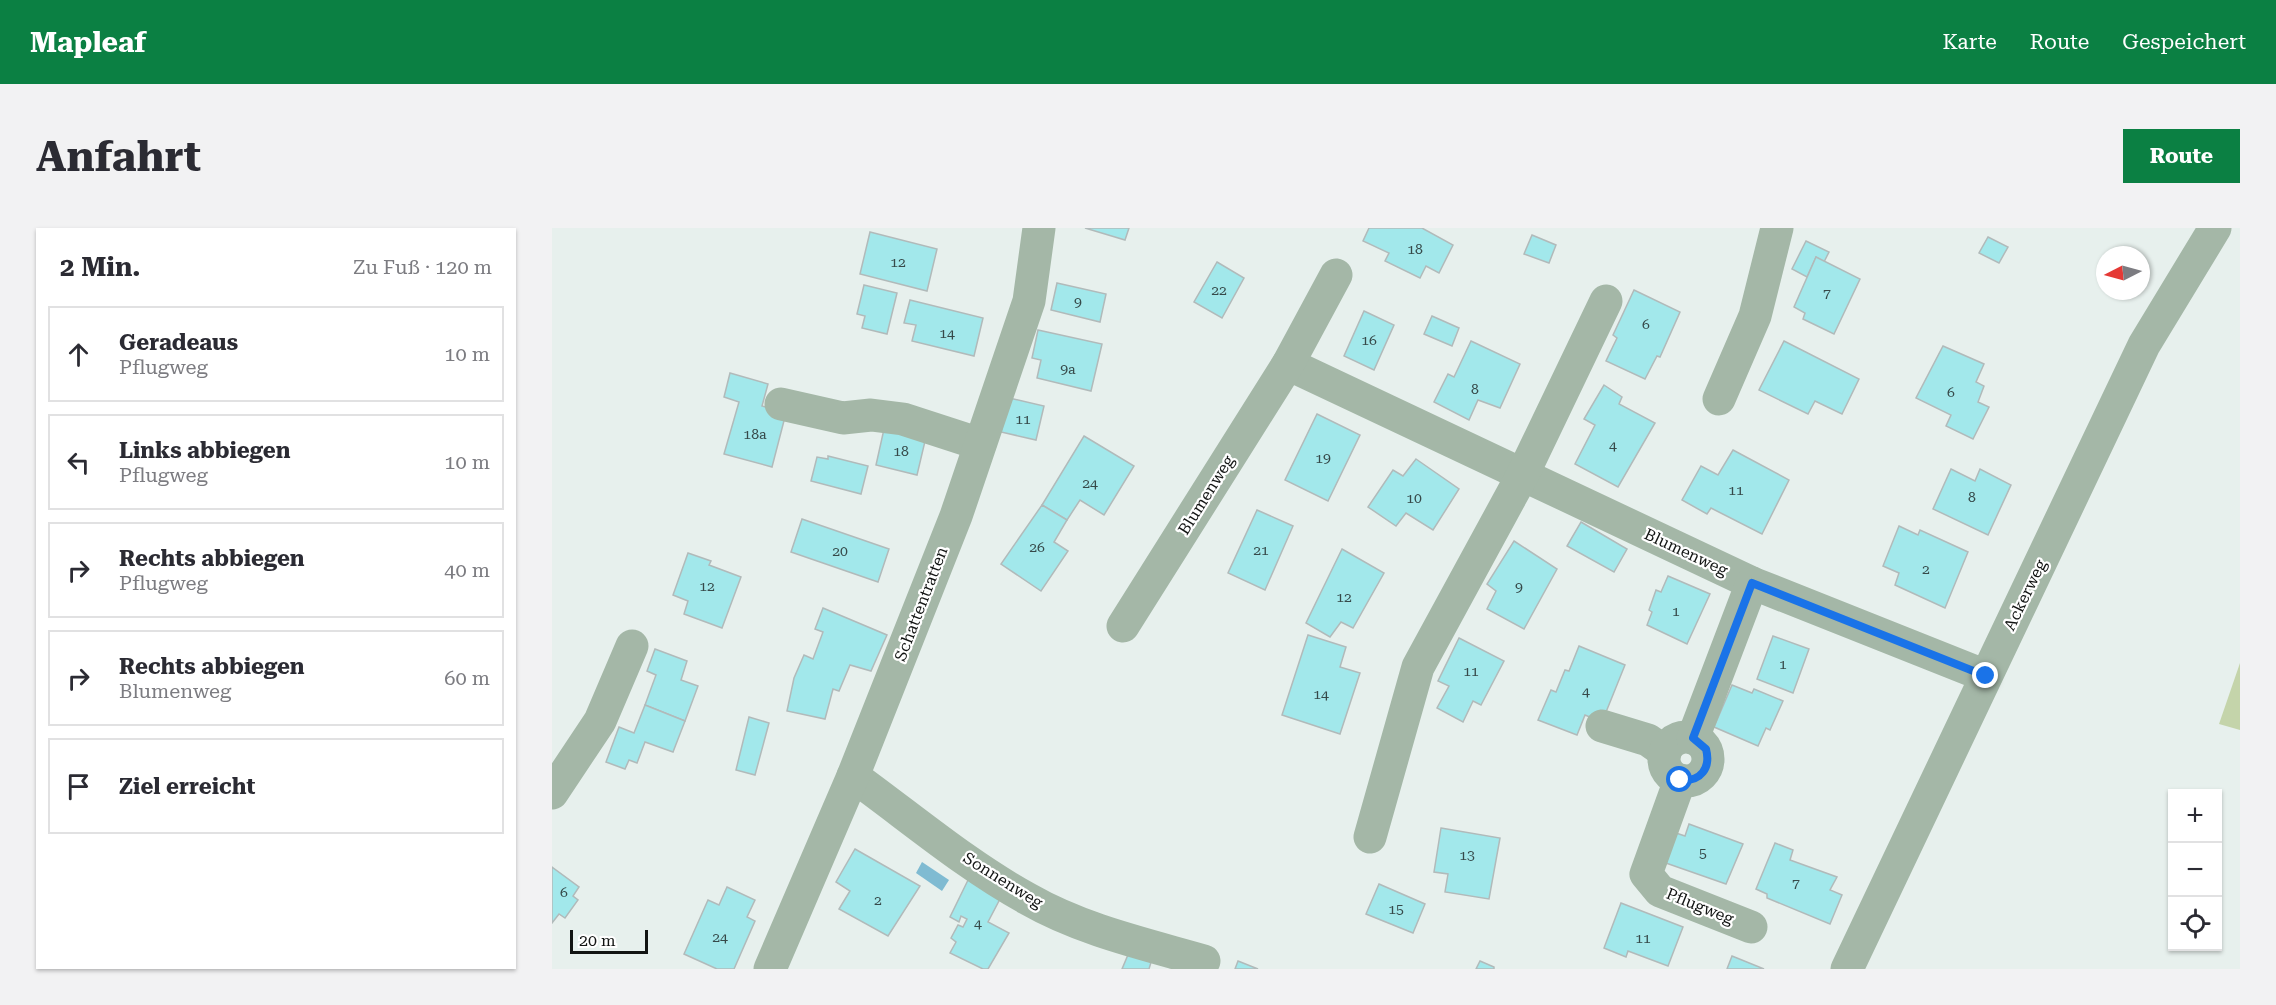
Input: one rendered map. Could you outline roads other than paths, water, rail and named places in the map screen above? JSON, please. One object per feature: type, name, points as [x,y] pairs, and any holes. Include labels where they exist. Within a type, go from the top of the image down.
[{"type":"street","name":"Schattentratten","points":[[770,969],[854,776],[956,516],[1029,301],[1039,228]]},
{"type":"street","points":[[1719,399],[1755,316],[1777,228]]},
{"type":"street","name":"Ackerweg","points":[[1847,969],[2144,345],[2215,228]]},
{"type":"street","name":"Blumenweg","points":[[1123,626],[1288,364],[1336,275]]},
{"type":"street","points":[[1370,837],[1418,668],[1522,476],[1606,301]]},
{"type":"street","name":"Blumenweg","points":[[1288,364],[1752,583],[1986,676]]},
{"type":"street","points":[[781,404],[843,418],[872,415],[903,419],[980,444]]},
{"type":"street","points":[[1679,745],[1752,583]]},
{"type":"street","points":[[552,792],[600,721],[632,646]]},
{"type":"street","name":"Pflugweg","points":[[1602,726],[1648,740],[1706,749],[1708,764],[1702,775],[1695,779],[1680,780],[1646,874],[1660,891],[1751,927]]},
{"type":"street","name":"Sonnenweg","points":[[854,776],[987,874],[1030,901],[1087,925],[1204,961]]},
{"type":"water","points":[[922,862],[949,880],[942,891],[916,873]]}]
